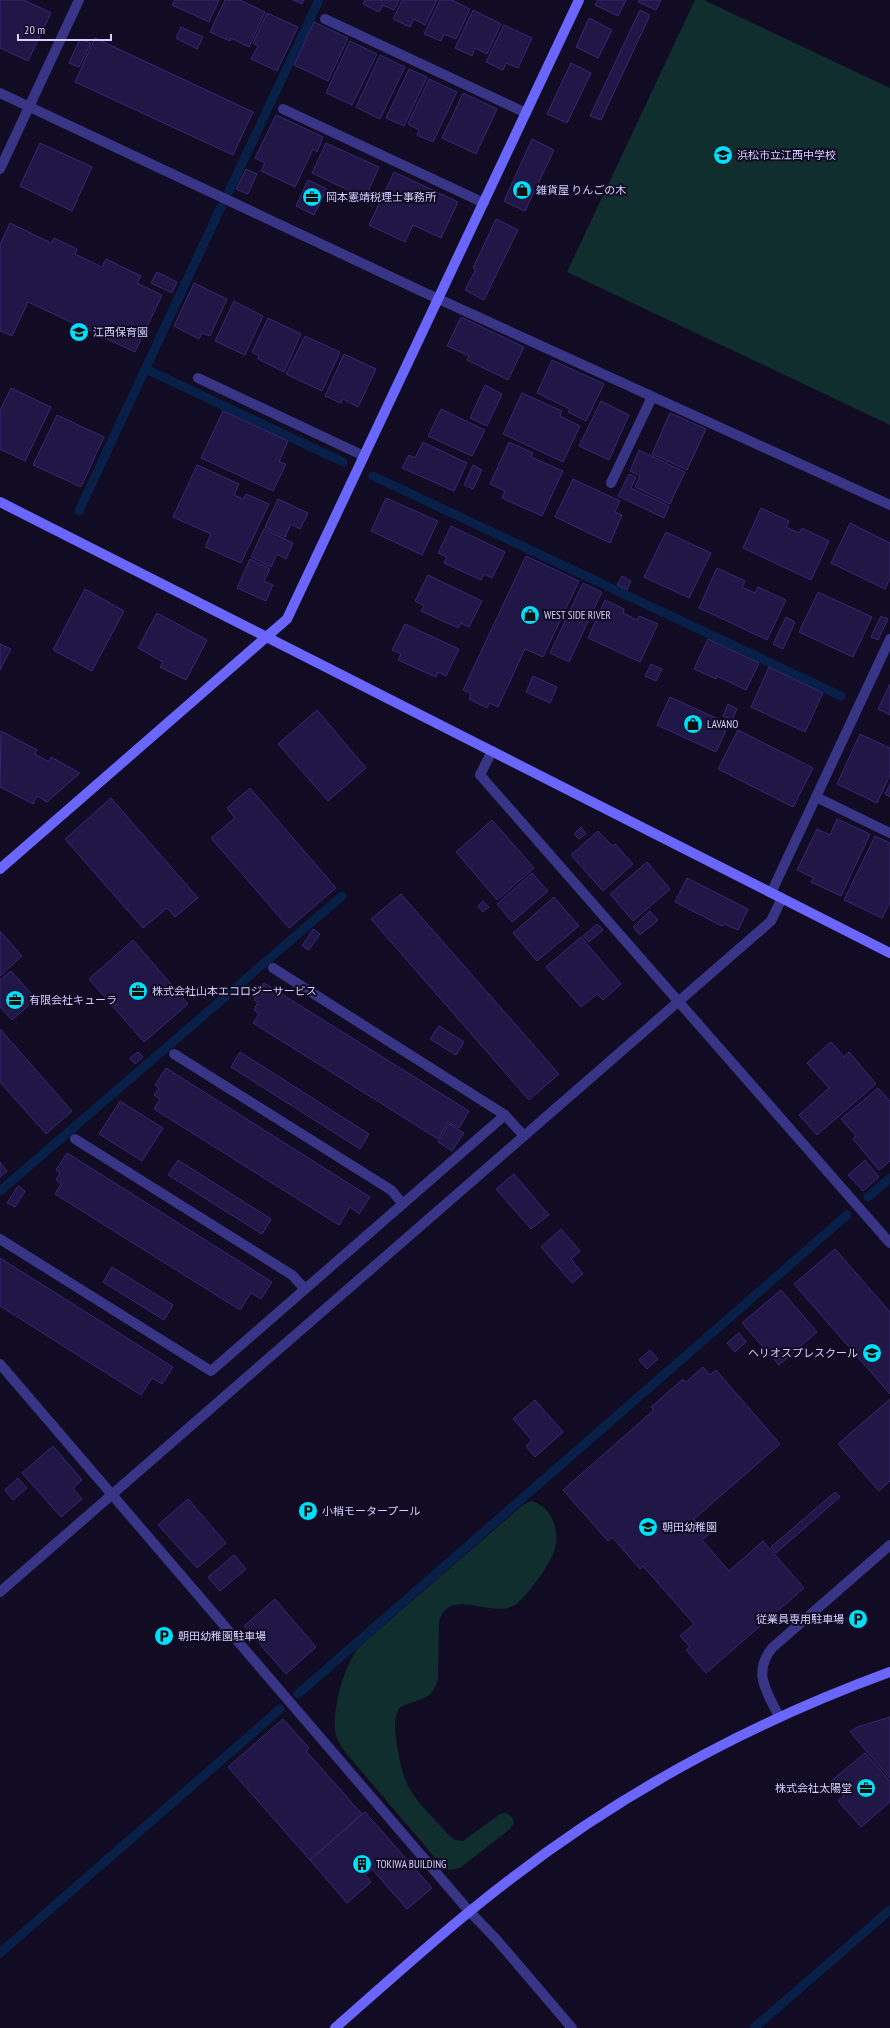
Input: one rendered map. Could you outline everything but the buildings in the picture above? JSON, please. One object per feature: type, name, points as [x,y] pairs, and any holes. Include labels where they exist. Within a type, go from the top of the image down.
[{"type":"street","points":[[0,169],[79,0]]},
{"type":"street","points":[[0,869],[287,619],[579,0]]},
{"type":"street","points":[[325,19],[526,113]]},
{"type":"street","points":[[0,93],[438,299],[890,505]]},
{"type":"street","points":[[283,109],[484,203]]},
{"type":"street","points":[[198,378],[364,456]]},
{"type":"street","points":[[611,483],[652,397]]},
{"type":"street","points":[[0,502],[890,953]]},
{"type":"street","points":[[771,893],[889,642]]},
{"type":"street","points":[[492,751],[480,775],[890,1243]]},
{"type":"street","points":[[816,797],[890,833]]},
{"type":"street","points":[[0,1592],[771,921],[782,898]]},
{"type":"street","points":[[273,968],[505,1115],[524,1136]]},
{"type":"street","points":[[174,1054],[391,1190],[403,1204]]},
{"type":"street","points":[[0,1239],[211,1371],[505,1115]]},
{"type":"street","points":[[75,1139],[292,1275],[305,1289]]},
{"type":"street","points":[[0,1364],[469,1911],[492,1935],[572,2028]]},
{"type":"street","points":[[779,1717],[763,1683],[761,1670],[764,1658],[772,1648],[890,1544]]},
{"type":"street","points":[[335,2028],[469,1911],[545,1853],[621,1802],[699,1756],[779,1717],[890,1672]]},
{"type":"green space","name":"浜松市立江西中学校","points":[[695,0],[704,0],[890,88],[890,425],[567,272]]},
{"type":"green space","points":[[532,1501],[539,1504],[549,1513],[555,1526],[555,1548],[544,1570],[526,1595],[515,1605],[505,1608],[494,1608],[461,1604],[452,1606],[444,1611],[439,1621],[438,1679],[435,1687],[428,1696],[423,1699],[399,1708],[396,1717],[395,1731],[401,1768],[409,1788],[425,1810],[449,1835],[455,1840],[463,1841],[500,1814],[506,1813],[512,1817],[514,1823],[510,1829],[460,1868],[449,1870],[442,1866],[342,1748],[335,1730],[338,1698],[344,1675],[359,1647],[524,1504]]},
{"type":"waterway","points":[[229,191],[319,0]]},
{"type":"waterway","points":[[79,511],[221,207]]},
{"type":"waterway","points":[[146,369],[343,462]]},
{"type":"waterway","points":[[373,476],[841,696]]},
{"type":"waterway","points":[[0,1191],[342,896]]},
{"type":"waterway","points":[[868,1197],[890,1178]]},
{"type":"waterway","points":[[298,1694],[847,1215]]},
{"type":"waterway","points":[[0,1953],[280,1709]]},
{"type":"waterway","points":[[754,2028],[890,1910]]},
{"type":"place","name":"浜松市立江西中学校","points":[[723,155]]},
{"type":"place","name":"雑貨屋 りんごの木","points":[[522,190]]},
{"type":"place","name":"岡本憲靖税理士事務所","points":[[312,197]]},
{"type":"place","name":"江西保育園","points":[[79,332]]},
{"type":"place","name":"WEST SIDE RIVER","points":[[530,615]]},
{"type":"place","name":"LAVANO","points":[[693,724]]},
{"type":"place","name":"株式会社山本エコロジーサービス","points":[[138,991]]},
{"type":"place","name":"有限会社キューラ","points":[[15,1000]]},
{"type":"place","name":"ヘリオスプレスクール","points":[[872,1353]]},
{"type":"place","name":"小梢モータープール","points":[[308,1511]]},
{"type":"place","name":"朝田幼稚園","points":[[648,1527]]},
{"type":"place","name":"従業員専用駐車場","points":[[858,1619]]},
{"type":"place","name":"朝田幼稚園駐車場","points":[[164,1636]]},
{"type":"place","name":"株式会社太陽堂","points":[[866,1788]]},
{"type":"place","name":"TOKIWA BUILDING","points":[[362,1864]]}]
